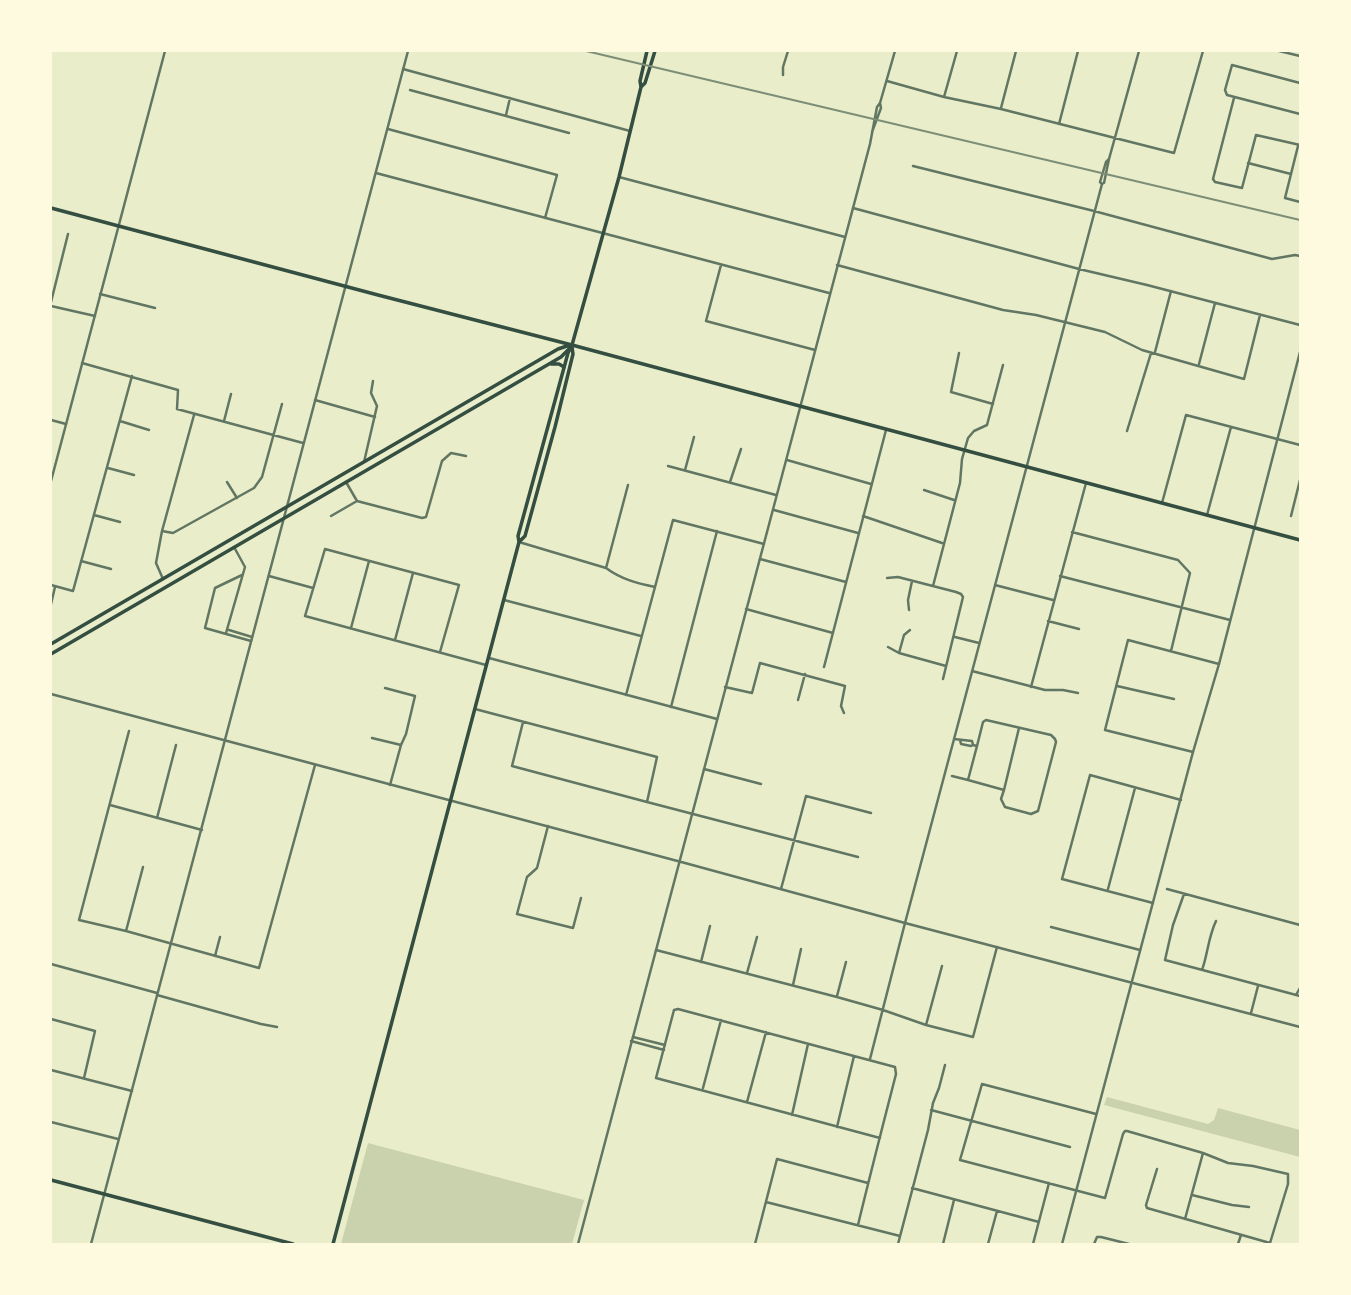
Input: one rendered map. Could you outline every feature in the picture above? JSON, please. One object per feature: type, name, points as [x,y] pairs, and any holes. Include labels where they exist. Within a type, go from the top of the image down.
[{"type":"main road","points":[[520,542],[518,536],[631,131],[647,51]]},
{"type":"main road","points":[[641,87],[645,83],[655,51]]},
{"type":"main road","points":[[51,208],[1300,540]]},
{"type":"main road","points":[[51,654],[561,357],[572,345]]},
{"type":"main road","points":[[51,643],[558,349],[572,345]]},
{"type":"main road","points":[[333,1244],[504,600],[520,542],[526,536],[555,427],[573,355],[572,345]]},
{"type":"main road","points":[[549,364],[559,364],[564,368]]},
{"type":"main road","points":[[51,1180],[293,1244]]},
{"type":"street","points":[[51,481],[165,51]]},
{"type":"street","points":[[91,1244],[408,51]]},
{"type":"street","points":[[783,75],[788,51]]},
{"type":"street","points":[[578,1244],[774,510],[877,107],[895,51]]},
{"type":"street","points":[[944,97],[957,51]]},
{"type":"street","points":[[1001,109],[1016,51]]},
{"type":"street","points":[[1059,124],[1078,51]]},
{"type":"street","points":[[870,1059],[1094,211],[1139,51]]},
{"type":"street","points":[[887,81],[1174,153],[1203,51]]},
{"type":"street","points":[[1279,51],[1300,56]]},
{"type":"street","points":[[1300,83],[1232,65],[1224,90],[1234,98],[1300,114]]},
{"type":"street","points":[[404,69],[631,131]]},
{"type":"street","points":[[410,90],[569,133]]},
{"type":"street","points":[[505,117],[510,98]]},
{"type":"street","points":[[1234,98],[1213,179],[1215,182],[1242,188],[1256,135],[1299,145],[1286,198],[1300,202]]},
{"type":"street","points":[[388,130],[557,175],[545,218]]},
{"type":"street","points":[[1248,163],[1291,174]]},
{"type":"street","points":[[913,166],[1272,259],[1300,256]]},
{"type":"street","points":[[376,173],[830,293]]},
{"type":"street","points":[[619,177],[845,237]]},
{"type":"street","points":[[853,208],[1300,325]]},
{"type":"street","points":[[68,234],[51,304],[95,316]]},
{"type":"street","points":[[722,265],[706,321],[815,350]]},
{"type":"street","points":[[837,265],[1003,310],[1036,314],[1105,332],[1127,344],[1153,353],[1244,379],[1260,315]]},
{"type":"street","points":[[1127,431],[1171,291]]},
{"type":"street","points":[[100,294],[155,308]]},
{"type":"street","points":[[1199,366],[1215,303]]},
{"type":"street","points":[[1062,1244],[1193,752],[1219,664],[1300,352]]},
{"type":"street","points":[[960,353],[951,391],[993,404]]},
{"type":"street","points":[[82,363],[178,390],[177,410],[303,443]]},
{"type":"street","points":[[933,586],[960,483],[964,450],[974,431],[987,425],[1003,365]]},
{"type":"street","points":[[51,604],[53,586],[73,592],[132,376]]},
{"type":"street","points":[[364,463],[377,406],[371,393],[373,381]]},
{"type":"street","points":[[225,421],[231,394]]},
{"type":"street","points":[[315,400],[375,417]]},
{"type":"street","points":[[162,531],[173,533],[254,488],[262,477],[282,404]]},
{"type":"street","points":[[163,579],[156,563],[162,531],[194,415]]},
{"type":"street","points":[[1162,503],[1186,415],[1300,445]]},
{"type":"street","points":[[51,420],[66,424]]},
{"type":"street","points":[[120,421],[149,430]]},
{"type":"street","points":[[1207,515],[1231,427]]},
{"type":"street","points":[[824,667],[887,430]]},
{"type":"street","points":[[685,470],[694,437]]},
{"type":"street","points":[[730,482],[741,449]]},
{"type":"street","points":[[346,482],[357,501],[422,518],[425,517],[443,458],[454,453],[466,456]]},
{"type":"street","points":[[787,460],[871,484]]},
{"type":"street","points":[[668,466],[777,495]]},
{"type":"street","points":[[108,468],[134,475]]},
{"type":"street","points":[[1291,516],[1300,480]]},
{"type":"street","points":[[227,482],[237,498]]},
{"type":"street","points":[[1031,687],[1086,483]]},
{"type":"street","points":[[606,568],[628,485]]},
{"type":"street","points":[[924,490],[955,500]]},
{"type":"street","points":[[331,516],[357,501]]},
{"type":"street","points":[[774,510],[859,533]]},
{"type":"street","points":[[94,515],[120,522]]},
{"type":"street","points":[[863,516],[943,543]]},
{"type":"street","points":[[626,695],[673,520],[764,544]]},
{"type":"street","points":[[671,708],[718,531]]},
{"type":"street","points":[[1072,533],[1178,560],[1190,573],[1171,651]]},
{"type":"street","points":[[520,542],[606,568],[618,577],[655,587]]},
{"type":"street","points":[[226,632],[245,567],[234,547]]},
{"type":"street","points":[[440,652],[459,585],[325,549],[305,616],[487,665]]},
{"type":"street","points":[[760,559],[846,582]]},
{"type":"street","points":[[81,561],[111,569]]},
{"type":"street","points":[[351,628],[369,561]]},
{"type":"street","points":[[395,640],[413,573]]},
{"type":"street","points":[[242,575],[215,589],[205,628],[252,637]]},
{"type":"street","points":[[268,576],[313,588]]},
{"type":"street","points":[[1060,576],[1230,620]]},
{"type":"street","points":[[887,578],[898,577],[961,594],[963,597],[943,679]]},
{"type":"street","points":[[909,610],[912,581]]},
{"type":"street","points":[[995,585],[1054,600]]},
{"type":"street","points":[[504,600],[641,636]]},
{"type":"street","points":[[746,609],[833,633]]},
{"type":"street","points":[[1048,621],[1079,629]]},
{"type":"street","points":[[899,653],[904,635],[910,631]]},
{"type":"street","points":[[226,632],[251,642]]},
{"type":"street","points":[[954,636],[979,643]]},
{"type":"street","points":[[1193,752],[1105,730],[1128,640],[1219,664]]},
{"type":"street","points":[[888,648],[946,666]]},
{"type":"street","points":[[489,658],[717,719]]},
{"type":"street","points":[[726,687],[752,693],[760,663],[845,686],[841,706],[844,713]]},
{"type":"street","points":[[972,671],[1045,690],[1078,693]]},
{"type":"street","points":[[798,700],[805,674]]},
{"type":"street","points":[[1116,686],[1174,699]]},
{"type":"street","points":[[385,688],[415,696],[390,785]]},
{"type":"street","points":[[51,694],[1300,1027]]},
{"type":"street","points":[[475,709],[657,757],[647,802]]},
{"type":"street","points":[[968,780],[975,745],[986,720],[1020,727],[1051,735],[1056,742],[1038,811],[1031,814],[1002,804],[1001,799],[1020,727]]},
{"type":"street","points":[[523,722],[512,765],[858,857]]},
{"type":"street","points":[[129,731],[79,920],[259,968],[315,765]]},
{"type":"street","points":[[372,738],[401,745]]},
{"type":"street","points":[[954,738],[972,741],[975,745]]},
{"type":"street","points":[[960,740],[961,744],[975,745]]},
{"type":"street","points":[[966,745],[967,740]]},
{"type":"street","points":[[157,818],[176,745]]},
{"type":"street","points":[[704,769],[761,784]]},
{"type":"street","points":[[1153,903],[1062,879],[1090,775],[1181,800]]},
{"type":"street","points":[[951,776],[1004,790]]},
{"type":"street","points":[[1107,891],[1135,788]]},
{"type":"street","points":[[781,889],[806,796],[871,813]]},
{"type":"street","points":[[110,805],[201,830]]},
{"type":"street","points":[[548,826],[537,868],[527,877],[517,914],[573,928],[581,898]]},
{"type":"street","points":[[126,931],[143,867]]},
{"type":"street","points":[[1167,889],[1300,925]]},
{"type":"street","points":[[1184,894],[1165,960],[1298,996],[1300,988]]},
{"type":"street","points":[[1202,970],[1216,921]]},
{"type":"street","points":[[701,962],[710,926]]},
{"type":"street","points":[[1051,927],[1140,950]]},
{"type":"street","points":[[215,956],[220,937]]},
{"type":"street","points":[[747,973],[757,937]]},
{"type":"street","points":[[656,950],[837,997],[973,1037],[997,947]]},
{"type":"street","points":[[793,985],[801,948]]},
{"type":"street","points":[[837,997],[846,961]]},
{"type":"street","points":[[51,964],[277,1027]]},
{"type":"street","points":[[926,1025],[942,967]]},
{"type":"street","points":[[1251,1013],[1258,985]]},
{"type":"street","points":[[858,1225],[868,1183],[880,1138],[896,1074],[895,1067],[674,1010],[656,1078],[880,1138]]},
{"type":"street","points":[[51,1019],[95,1031],[84,1078]]},
{"type":"street","points":[[703,1090],[721,1020]]},
{"type":"street","points":[[747,1102],[766,1032]]},
{"type":"street","points":[[632,1039],[665,1045]]},
{"type":"street","points":[[632,1039],[664,1050]]},
{"type":"street","points":[[792,1115],[808,1044]]},
{"type":"street","points":[[837,1126],[854,1056]]},
{"type":"street","points":[[898,1244],[931,1110],[945,1065]]},
{"type":"street","points":[[51,1070],[132,1091]]},
{"type":"street","points":[[1096,1114],[982,1084],[960,1160],[1105,1198],[1125,1131],[1203,1153],[1228,1163],[1288,1174],[1288,1184],[1270,1243],[1147,1208],[1157,1169]]},
{"type":"street","points":[[931,1110],[1070,1147]]},
{"type":"street","points":[[51,1122],[118,1139]]},
{"type":"street","points":[[1185,1219],[1203,1153]]},
{"type":"street","points":[[755,1244],[777,1159],[868,1183]]},
{"type":"street","points":[[1033,1244],[1049,1183]]},
{"type":"street","points":[[912,1188],[1039,1222]]},
{"type":"street","points":[[1192,1195],[1249,1207]]},
{"type":"street","points":[[943,1244],[954,1200]]},
{"type":"street","points":[[766,1202],[900,1236]]},
{"type":"street","points":[[988,1244],[997,1211]]},
{"type":"street","points":[[1238,1244],[1241,1235]]},
{"type":"street","points":[[1094,1244],[1097,1237],[1129,1244]]},
{"type":"green space","points":[[1107,1097],[1208,1124],[1214,1120],[1218,1108],[1300,1130],[1300,1157],[1104,1105]]},
{"type":"green space","points":[[368,1143],[584,1200],[572,1244],[341,1244]]},
{"type":"railway","points":[[586,51],[1300,220]]}]
